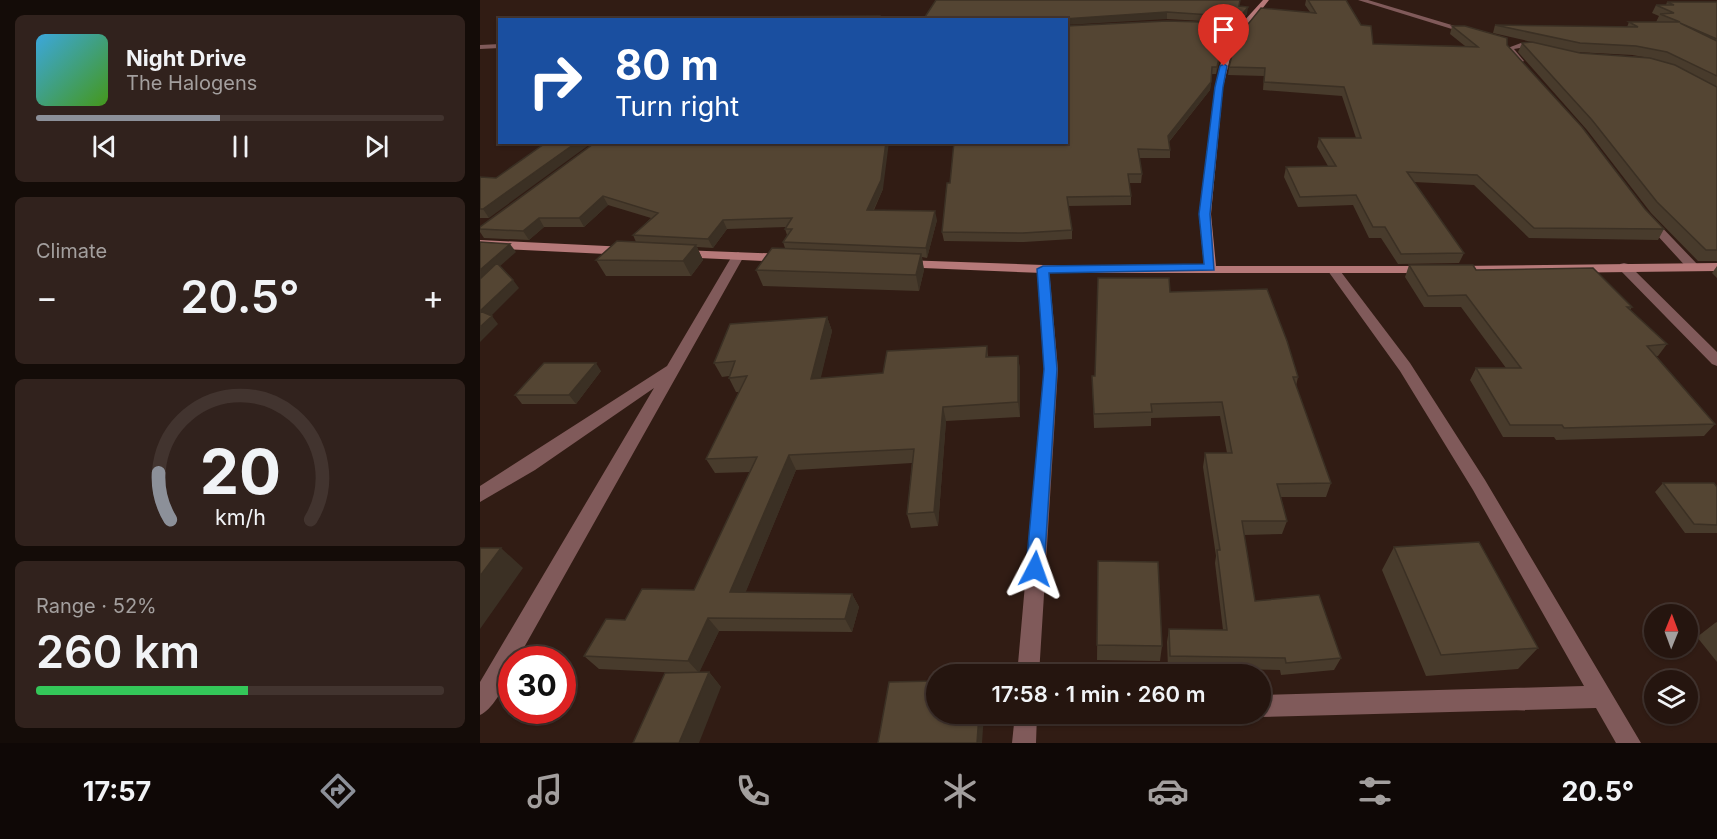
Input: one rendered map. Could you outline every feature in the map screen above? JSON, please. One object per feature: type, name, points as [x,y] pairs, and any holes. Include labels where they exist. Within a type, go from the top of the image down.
[{"type":"street","points":[[1210,268],[1204,214],[1219,87],[1229,46],[1242,26],[1266,0]]},
{"type":"street","points":[[1361,0],[1475,32]]},
{"type":"street","points":[[1231,26],[1242,26]]},
{"type":"street","points":[[1505,40],[1517,45],[1551,52]]},
{"type":"street","points":[[1517,45],[1509,49],[1531,72]]},
{"type":"street","points":[[480,47],[496,46]]},
{"type":"street","points":[[480,53],[496,46]]},
{"type":"street","points":[[1645,216],[1694,267]]},
{"type":"street","points":[[480,244],[644,252]]},
{"type":"street","points":[[668,253],[805,259]]},
{"type":"street","points":[[480,704],[738,256]]},
{"type":"street","points":[[894,263],[1043,269],[1210,268],[1334,271],[1717,267]]},
{"type":"street","points":[[1624,267],[1717,361]]},
{"type":"street","points":[[1029,664],[1050,369],[1043,269]]},
{"type":"street","points":[[1334,271],[1405,367],[1479,484],[1629,743]]},
{"type":"street","points":[[480,495],[539,461],[626,398],[673,369]]},
{"type":"street","points":[[1271,706],[1603,697]]},
{"type":"street","points":[[1024,743],[1025,724]]},
{"type":"building","points":[[936,0],[1240,0],[1239,6],[1248,7],[1240,17],[1167,12],[1068,19],[924,18]]},
{"type":"building","points":[[1308,0],[1346,0],[1361,25],[1371,26],[1373,44],[1478,47],[1452,26],[1465,26],[1507,38],[1507,45],[1582,127],[1645,209],[1664,229],[1534,228],[1477,175],[1407,172],[1464,253],[1401,254],[1385,227],[1373,227],[1356,195],[1300,197],[1286,167],[1336,166],[1319,138],[1361,138],[1344,87],[1264,82],[1265,68],[1229,67],[1236,39],[1261,8],[1316,13]]},
{"type":"building","points":[[1667,2],[1717,2],[1717,39],[1680,23],[1717,41],[1717,76],[1667,52],[1636,46],[1580,43],[1495,25],[1638,27],[1629,22],[1680,22],[1660,14],[1674,13],[1656,5],[1674,5]]},
{"type":"building","points":[[880,16],[880,18],[716,18]]},
{"type":"building","points":[[1167,21],[1235,23],[1224,38],[1217,67],[1212,67],[1211,82],[1168,136],[1170,150],[1138,149],[1142,174],[1128,174],[1131,196],[1067,197],[1072,230],[1023,233],[942,232],[954,144],[1068,144],[1068,26]]},
{"type":"building","points":[[1532,42],[1580,53],[1650,58],[1675,65],[1717,87],[1717,250],[1706,250],[1657,202],[1592,120],[1522,43]]},
{"type":"building","points":[[544,144],[574,144],[480,209],[480,177],[496,178]]},
{"type":"building","points":[[593,144],[886,144],[881,180],[867,210],[935,211],[926,248],[783,242],[792,229],[785,229],[792,218],[723,220],[708,239],[633,235],[658,213],[603,196],[579,218],[539,218],[523,231],[480,229]]},
{"type":"building","points":[[617,241],[696,245],[683,261],[596,260]]},
{"type":"building","points":[[480,242],[510,244],[480,270]]},
{"type":"building","points":[[772,248],[921,254],[916,275],[756,270]]},
{"type":"building","points":[[497,263],[513,280],[480,311],[480,279]]},
{"type":"building","points":[[1409,265],[1473,265],[1476,270],[1593,268],[1632,307],[1627,307],[1667,344],[1647,346],[1715,424],[1564,428],[1562,425],[1510,425],[1476,368],[1521,368],[1466,295],[1428,296]]},
{"type":"building","points":[[1098,278],[1169,278],[1170,292],[1267,289],[1298,377],[1293,377],[1331,483],[1277,484],[1287,521],[1242,521],[1255,601],[1319,595],[1341,658],[1286,663],[1285,658],[1170,656],[1169,629],[1227,630],[1217,550],[1220,550],[1205,453],[1232,453],[1222,402],[1151,404],[1152,412],[1094,414],[1092,376],[1095,376]]},
{"type":"building","points":[[480,311],[492,316],[480,327]]},
{"type":"building","points":[[827,317],[811,379],[883,373],[887,351],[987,346],[986,357],[1018,356],[1018,402],[943,407],[934,512],[907,514],[914,449],[789,455],[730,592],[852,594],[845,619],[708,618],[688,661],[584,656],[606,619],[625,620],[642,589],[694,590],[757,457],[706,459],[747,376],[729,378],[735,361],[714,363],[730,324]]},
{"type":"building","points":[[544,363],[596,363],[569,395],[515,395]]},
{"type":"building","points":[[1663,483],[1714,483],[1717,487],[1717,525],[1694,524]]},
{"type":"building","points":[[1479,542],[1538,648],[1441,655],[1394,547]]},
{"type":"building","points":[[480,548],[501,548],[480,576]]},
{"type":"building","points":[[1098,561],[1158,562],[1162,646],[1097,645]]},
{"type":"building","points":[[709,672],[679,743],[633,743],[665,673]]},
{"type":"building","points":[[926,681],[926,724],[978,724],[977,743],[878,743],[889,682]]},
{"type":"route","points":[[1035,569],[1050,369],[1043,269],[1210,268],[1204,214],[1219,87],[1224,66]]}]
